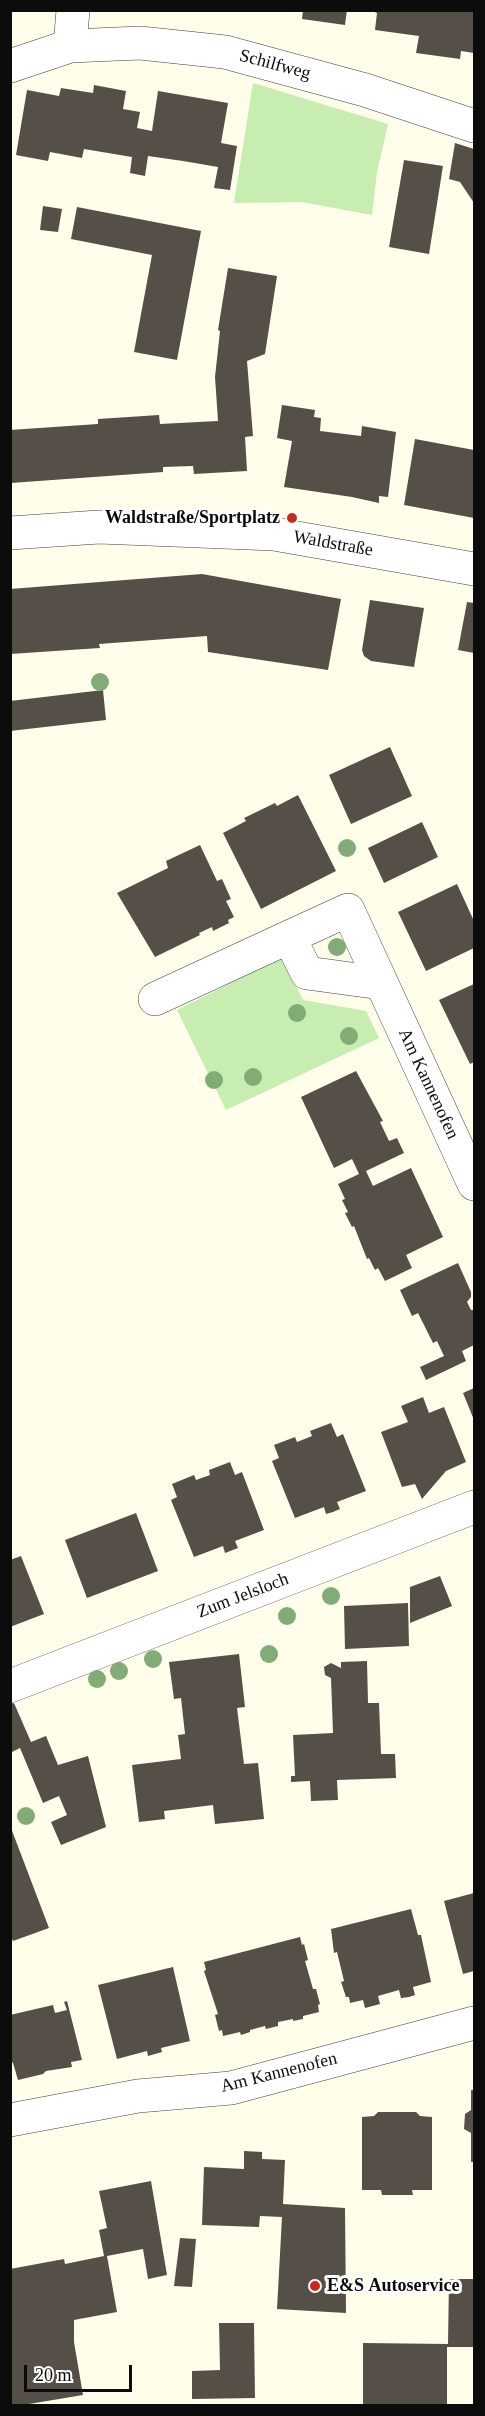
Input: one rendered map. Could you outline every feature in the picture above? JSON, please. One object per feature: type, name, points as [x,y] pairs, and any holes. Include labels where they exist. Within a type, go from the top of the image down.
[{"type":"street","points":[[70,46],[73,10]]},
{"type":"street","name":"Schilfweg","points":[[10,66],[70,46],[140,43],[225,52],[365,90],[474,126]]},
{"type":"street","name":"Waldstraße","points":[[10,533],[99,527],[274,534],[474,568]]},
{"type":"street","name":"Am Kannenofen","points":[[155,999],[348,910],[474,1184]]},
{"type":"street","points":[[289,937],[307,973],[381,983]]},
{"type":"street","name":"Zum Jelsloch","points":[[10,1686],[474,1506]]},
{"type":"street","name":"Am Kannenofen","points":[[10,2120],[138,2096],[231,2088],[474,2023]]},
{"type":"green space","points":[[253,83],[388,124],[377,172],[372,215],[302,202],[234,203]]},
{"type":"green space","points":[[282,957],[303,1000],[366,1011],[379,1038],[226,1110],[177,1010]]},
{"type":"building","points":[[303,10],[347,10],[345,25],[302,19]]},
{"type":"building","points":[[370,10],[474,10],[474,53],[461,51],[460,59],[416,53],[419,36],[375,30],[377,13]]},
{"type":"building","points":[[94,85],[126,91],[123,109],[140,112],[137,128],[152,131],[158,91],[228,103],[221,143],[237,146],[230,190],[214,188],[218,167],[183,161],[148,156],[145,176],[130,173],[132,157],[84,149],[82,158],[50,152],[48,161],[16,155],[27,90],[59,96],[61,88],[93,93]]},
{"type":"building","points":[[455,143],[474,149],[474,203],[460,182],[449,179]]},
{"type":"building","points":[[404,160],[443,166],[429,254],[389,247]]},
{"type":"building","points":[[43,206],[62,209],[58,232],[40,230]]},
{"type":"building","points":[[77,207],[201,231],[177,360],[134,352],[152,255],[71,239]]},
{"type":"building","points":[[228,268],[277,276],[265,354],[247,361],[253,436],[245,437],[247,471],[194,474],[193,466],[163,467],[163,472],[11,483],[10,430],[98,424],[98,419],[159,415],[160,424],[218,421],[215,377],[220,331],[218,330]]},
{"type":"building","points":[[282,405],[315,410],[314,417],[321,418],[320,431],[361,436],[362,426],[396,432],[388,497],[379,496],[379,503],[284,487],[292,441],[277,438]]},
{"type":"building","points":[[415,439],[474,450],[474,518],[404,505]]},
{"type":"building","points":[[202,574],[341,599],[328,670],[208,652],[207,636],[99,644],[100,648],[10,654],[10,589]]},
{"type":"building","points":[[370,600],[424,608],[414,667],[371,661],[364,656],[362,650]]},
{"type":"building","points":[[467,602],[474,603],[474,653],[458,650]]},
{"type":"building","points":[[103,690],[106,720],[10,731],[10,701]]},
{"type":"building","points":[[390,747],[412,796],[351,824],[329,775]]},
{"type":"building","points":[[298,795],[336,871],[261,909],[223,833],[246,821],[244,818],[275,803],[277,806]]},
{"type":"building","points":[[422,822],[438,857],[384,883],[368,848]]},
{"type":"building","points":[[200,845],[217,881],[222,879],[231,899],[226,901],[234,917],[228,920],[229,923],[213,931],[212,927],[155,957],[117,893],[168,868],[166,861]]},
{"type":"building","points":[[457,884],[474,921],[474,948],[426,971],[398,912]]},
{"type":"building","points":[[474,984],[474,1062],[470,1064],[439,1000]]},
{"type":"building","points":[[356,1071],[383,1121],[380,1122],[389,1141],[397,1138],[404,1153],[366,1171],[373,1186],[411,1168],[443,1237],[406,1255],[412,1268],[385,1281],[378,1268],[375,1270],[369,1258],[367,1259],[354,1226],[352,1227],[345,1213],[348,1212],[342,1200],[345,1199],[338,1184],[359,1174],[352,1159],[334,1168],[301,1097]]},
{"type":"building","points":[[458,1263],[471,1292],[471,1297],[467,1302],[471,1310],[474,1310],[474,1345],[462,1351],[466,1361],[426,1380],[420,1367],[444,1356],[437,1341],[433,1343],[418,1313],[412,1316],[400,1290]]},
{"type":"building","points":[[474,1388],[474,1420],[463,1393]]},
{"type":"building","points":[[423,1397],[429,1413],[444,1407],[466,1462],[446,1471],[422,1499],[415,1484],[402,1487],[381,1432],[408,1422],[401,1406]]},
{"type":"building","points":[[331,1423],[337,1437],[343,1434],[366,1491],[337,1502],[340,1509],[333,1512],[326,1514],[324,1507],[295,1518],[272,1461],[279,1458],[274,1445],[295,1437],[297,1442],[312,1436],[310,1431]]},
{"type":"building","points":[[230,1462],[235,1475],[242,1472],[264,1530],[235,1541],[238,1548],[225,1553],[223,1546],[194,1557],[171,1500],[177,1497],[172,1484],[194,1475],[196,1480],[210,1475],[209,1470]]},
{"type":"building","points":[[136,1513],[158,1571],[87,1598],[65,1540]]},
{"type":"building","points":[[21,1556],[44,1614],[10,1627],[10,1560]]},
{"type":"building","points":[[440,1576],[452,1606],[410,1623],[410,1587]]},
{"type":"building","points":[[408,1603],[409,1646],[345,1649],[344,1606]]},
{"type":"building","points":[[239,1654],[245,1707],[237,1708],[244,1764],[258,1763],[264,1819],[215,1824],[213,1805],[164,1811],[165,1819],[139,1822],[132,1765],[181,1759],[178,1735],[185,1734],[181,1698],[174,1699],[169,1662]]},
{"type":"building","points":[[367,1661],[368,1703],[379,1703],[381,1754],[395,1754],[396,1778],[337,1780],[338,1800],[311,1801],[310,1781],[291,1782],[291,1776],[295,1776],[293,1735],[333,1733],[331,1678],[325,1675],[324,1667],[331,1663],[341,1668],[341,1662]]},
{"type":"building","points":[[14,1703],[31,1742],[46,1736],[58,1765],[88,1756],[106,1827],[61,1845],[51,1822],[67,1815],[59,1796],[43,1803],[20,1748],[10,1753],[10,1704]]},
{"type":"building","points":[[11,1828],[49,1928],[13,1941],[10,1934]]},
{"type":"building","points":[[474,1893],[474,1971],[463,1974],[444,1901]]},
{"type":"building","points":[[411,1909],[418,1935],[421,1935],[431,1982],[413,1987],[415,1995],[409,1997],[401,1998],[399,1990],[378,1996],[380,2004],[365,2008],[363,2000],[350,2003],[341,1982],[344,1981],[337,1952],[334,1953],[331,1929]]},
{"type":"building","points":[[300,1937],[308,1960],[305,1961],[313,1989],[316,1989],[320,2004],[318,2005],[319,2012],[303,2016],[303,2019],[278,2022],[278,2026],[266,2029],[265,2026],[241,2035],[240,2032],[223,2036],[222,2030],[219,2031],[215,2015],[218,2014],[204,1971],[206,1970],[204,1962]]},
{"type":"building","points":[[173,1967],[190,2041],[161,2048],[162,2052],[148,2056],[147,2051],[117,2059],[98,1985]]},
{"type":"building","points":[[67,2001],[82,2060],[71,2062],[72,2067],[46,2071],[43,2074],[18,2080],[13,2063],[10,2061],[10,2015],[53,2005],[55,2013],[67,2010],[64,2002]]},
{"type":"building","points":[[471,2090],[474,2090],[474,2162],[471,2162],[471,2133],[464,2129],[465,2114],[471,2110]]},
{"type":"building","points":[[378,2112],[416,2112],[420,2116],[432,2117],[432,2190],[412,2190],[413,2195],[382,2195],[381,2190],[362,2190],[362,2117],[374,2116]]},
{"type":"building","points":[[244,2151],[262,2152],[262,2159],[285,2160],[283,2204],[345,2208],[346,2313],[277,2309],[282,2217],[260,2216],[259,2227],[202,2225],[204,2167],[244,2169]]},
{"type":"building","points":[[151,2181],[167,2275],[148,2279],[143,2249],[107,2256],[117,2312],[74,2320],[74,2342],[83,2395],[29,2404],[29,2406],[10,2406],[10,2269],[64,2259],[65,2264],[104,2256],[99,2230],[107,2228],[99,2191]]},
{"type":"building","points":[[180,2238],[196,2239],[192,2287],[174,2286]]},
{"type":"building","points":[[449,2279],[474,2279],[474,2347],[447,2347],[447,2404],[363,2406],[363,2343],[448,2344]]},
{"type":"building","points":[[219,2323],[254,2323],[255,2398],[192,2399],[192,2371],[220,2370]]},
{"type":"place","name":"Waldstraße/Sportplatz","points":[[292,518]]},
{"type":"place","name":"E&S Autoservice","points":[[315,2286]]}]
